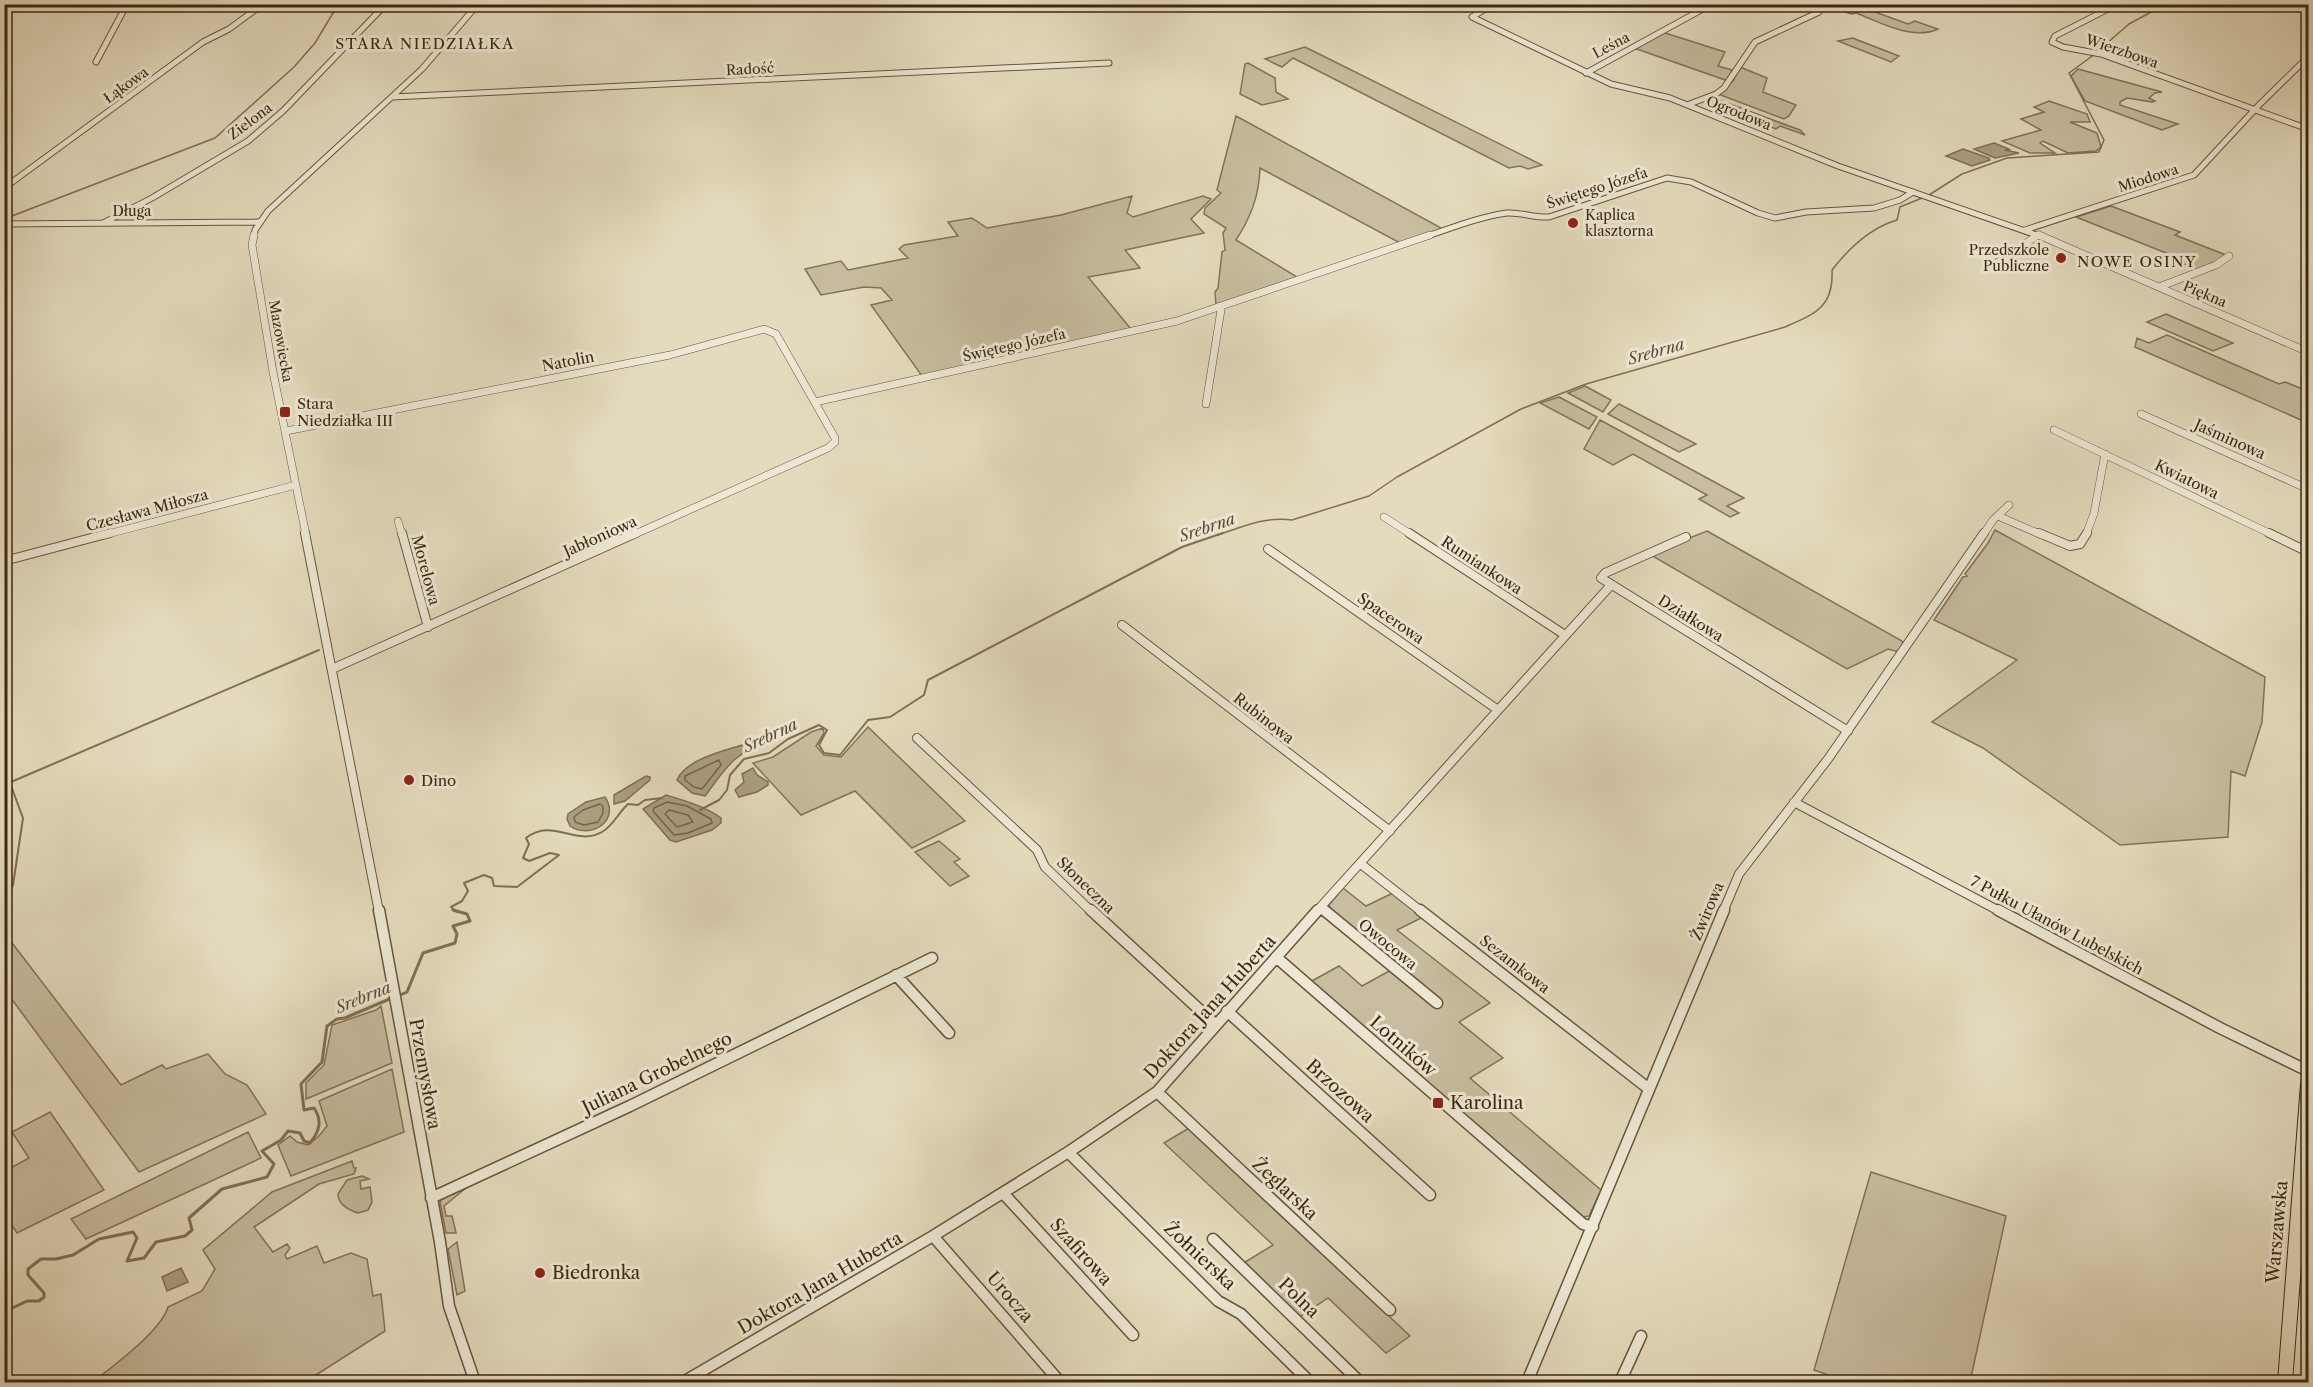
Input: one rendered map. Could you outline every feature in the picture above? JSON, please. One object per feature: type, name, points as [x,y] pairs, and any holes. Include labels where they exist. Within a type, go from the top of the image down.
[{"type":"main road","name":"Warszawska","points":[[2286,1383],[2308,1084]]},
{"type":"street","points":[[96,62],[127,4]]},
{"type":"street","name":"Łąkowa","points":[[4,188],[203,42],[229,29],[263,4]]},
{"type":"street","name":"Zielona","points":[[103,223],[152,198],[248,141],[283,111],[387,4]]},
{"type":"street","points":[[259,222],[275,204],[422,69],[478,4]]},
{"type":"street","name":"Ogrodowa","points":[[1492,4],[1472,17],[1619,87],[1663,95],[1838,166],[2025,230]]},
{"type":"street","name":"Leśna","points":[[1586,73],[1712,4]]},
{"type":"street","name":"Wierzbowa","points":[[2111,4],[2108,9],[2055,36],[2052,42],[2098,53],[2254,110]]},
{"type":"street","points":[[1688,105],[1716,94],[1724,88],[1755,42],[1819,12]]},
{"type":"street","name":"Miodowa","points":[[2025,230],[2191,176],[2202,168],[2254,110],[2308,57]]},
{"type":"street","name":"Radość","points":[[392,97],[1028,69],[1109,63]]},
{"type":"street","points":[[2254,110],[2308,129]]},
{"type":"street","name":"Świętego Józefa","points":[[815,402],[1159,325],[1463,224],[1509,213],[1535,218],[1549,217],[1667,178],[1685,180],[1747,208],[1778,218],[1807,212],[1843,212],[1883,206],[1897,202],[1913,192]]},
{"type":"street","name":"Długa","points":[[4,224],[259,222]]},
{"type":"street","name":"Mazowiecka","points":[[259,222],[253,237],[253,254],[352,769]]},
{"type":"street","name":"Piękna","points":[[2025,230],[2308,352]]},
{"type":"street","points":[[1991,267],[2038,235]]},
{"type":"street","points":[[2159,287],[2216,266],[2229,256]]},
{"type":"street","points":[[1206,404],[1221,310],[1218,307]]},
{"type":"street","name":"Natolin","points":[[286,431],[670,354],[764,329],[776,334],[815,402]]},
{"type":"street","name":"Jabłoniowa","points":[[332,669],[828,448],[835,442],[835,438],[815,402]]},
{"type":"street","name":"Jaśminowa","points":[[2141,414],[2308,489]]},
{"type":"street","name":"Kwiatowa","points":[[2054,430],[2308,552]]},
{"type":"street","points":[[1998,516],[2061,543],[2070,546],[2080,544],[2094,513],[2100,470],[2105,454]]},
{"type":"street","name":"Czesława Miłosza","points":[[4,561],[296,485]]},
{"type":"street","name":"Żwirowa","points":[[1527,1383],[1734,884],[1746,864],[1848,731],[1998,516],[2009,505]]},
{"type":"street","name":"Rumiankowa","points":[[1384,517],[1565,635]]},
{"type":"street","name":"Morelowa","points":[[398,521],[428,627]]},
{"type":"street","points":[[1611,585],[1602,580],[1602,576],[1686,537]]},
{"type":"street","name":"Spacerowa","points":[[1268,549],[1498,710]]},
{"type":"street","name":"Działkowa","points":[[1611,585],[1848,731]]},
{"type":"street","name":"Doktora Jana Huberta","points":[[683,1383],[933,1236],[1068,1152],[1157,1092],[1215,1024],[1611,585]]},
{"type":"street","name":"Rubinowa","points":[[1122,625],[1390,831]]},
{"type":"street","name":"Słoneczna","points":[[917,738],[1036,850],[1045,867],[1215,1024]]},
{"type":"street","name":"Przemysłowa","points":[[352,769],[449,1306],[475,1383]]},
{"type":"street","name":"7 Pułku Ułanów Lubelskich","points":[[1794,802],[2211,1023],[2308,1071]]},
{"type":"street","name":"Sezamkowa","points":[[1361,864],[1649,1089]]},
{"type":"street","name":"Owocowa","points":[[1321,908],[1437,1003]]},
{"type":"street","name":"Juliana Grobelnego","points":[[431,1198],[621,1110],[932,957]]},
{"type":"street","name":"Lotników","points":[[1276,957],[1583,1224],[1593,1227]]},
{"type":"street","points":[[896,975],[949,1033]]},
{"type":"street","name":"Brzozowa","points":[[1227,1011],[1430,1195]]},
{"type":"street","name":"Żeglarska","points":[[1157,1092],[1390,1310]]},
{"type":"street","name":"Żołnierska","points":[[1068,1152],[1218,1300],[1241,1314],[1310,1383]]},
{"type":"street","name":"Szafirowa","points":[[1003,1192],[1133,1335]]},
{"type":"street","name":"Urocza","points":[[933,1236],[1060,1383]]},
{"type":"street","name":"Polna","points":[[1213,1239],[1360,1383]]},
{"type":"street","points":[[1620,1383],[1641,1336]]},
{"type":"shaded area","points":[[1826,5],[1856,5],[1908,24],[1915,21],[1938,29],[1918,33],[1907,32],[1856,13],[1851,14]]},
{"type":"shaded area","points":[[1662,32],[1725,52],[1718,66],[1732,70],[1728,81],[1634,48]]},
{"type":"shaded area","points":[[1853,38],[1899,56],[1891,62],[1838,41]]},
{"type":"shaded area","points":[[1305,47],[1542,165],[1528,169],[1520,166],[1509,168],[1293,58],[1282,67],[1265,59]]},
{"type":"shaded area","points":[[1248,63],[1275,78],[1276,92],[1288,99],[1262,105],[1240,94],[1245,64]]},
{"type":"shaded area","points":[[1740,67],[1767,78],[1763,92],[1796,105],[1789,116],[1784,119],[1718,94],[1733,81]]},
{"type":"shaded area","points":[[2078,69],[2162,92],[2155,93],[2149,98],[2155,101],[2152,102],[2127,98],[2120,102],[2120,105],[2178,124],[2162,130],[2085,101],[2071,76]]},
{"type":"shaded area","points":[[1711,97],[1800,130],[1805,135],[1780,126],[1776,129],[1702,100]]},
{"type":"shaded area","points":[[2049,101],[2087,114],[2090,122],[2070,122],[2097,133],[2101,147],[2096,151],[2068,153],[2043,141],[2040,143],[2055,153],[2030,153],[2002,141],[2041,130],[2021,119],[2044,112],[2034,107]]},
{"type":"shaded area","points":[[1236,116],[1443,229],[1400,243],[1260,168],[1253,206],[1236,240],[1297,277],[1216,305],[1215,292],[1218,288],[1222,252],[1225,250],[1223,233],[1226,228],[1204,214],[1205,208],[1221,193],[1217,190]]},
{"type":"shaded area","points":[[1132,196],[1127,213],[1133,217],[1203,196],[1211,199],[1191,219],[1204,233],[1125,250],[1140,268],[1088,277],[1131,329],[922,376],[871,305],[892,300],[881,288],[864,287],[821,295],[805,269],[841,261],[848,270],[908,258],[899,249],[904,245],[958,236],[948,222],[972,218],[987,228],[1061,215]]},
{"type":"shaded area","points":[[2111,206],[2180,232],[2175,235],[2226,255],[2200,271],[2176,261],[2181,259],[2076,217]]},
{"type":"shaded area","points":[[2166,314],[2233,343],[2213,351],[2147,322]]},
{"type":"shaded area","points":[[2167,335],[2279,384],[2285,382],[2308,391],[2308,423],[2135,347],[2137,338],[2149,343]]},
{"type":"shaded area","points":[[1585,386],[1611,400],[1603,412],[1568,393]]},
{"type":"shaded area","points":[[1559,397],[1597,417],[1589,429],[1540,403]]},
{"type":"shaded area","points":[[1619,404],[1696,444],[1679,452],[1608,414]]},
{"type":"shaded area","points":[[1600,420],[1744,498],[1727,506],[1739,513],[1730,517],[1699,499],[1707,495],[1633,454],[1613,465],[1584,449]]},
{"type":"shaded area","points":[[1995,530],[2265,677],[2262,722],[2245,776],[2231,771],[2228,837],[2120,845],[1983,748],[1932,722],[2017,660],[1934,620],[1963,577],[1967,576],[1965,574]]},
{"type":"shaded area","points":[[1707,531],[1904,644],[1899,652],[1888,649],[1847,669],[1649,554]]},
{"type":"shaded area","points":[[868,727],[965,821],[912,848],[855,791],[801,815],[753,763],[773,757],[811,732],[823,728],[824,733],[816,746],[824,755],[841,757]]},
{"type":"shaded area","points":[[939,841],[960,859],[954,862],[969,876],[950,886],[915,852]]},
{"type":"shaded area","points":[[1343,888],[1366,906],[1395,892],[1425,916],[1397,930],[1490,1003],[1459,1022],[1503,1058],[1470,1078],[1601,1190],[1589,1216],[1582,1217],[1310,982],[1339,966],[1362,986],[1391,970],[1435,1007],[1442,1003],[1331,910],[1329,905]]},
{"type":"shaded area","points":[[9,939],[121,1085],[162,1065],[166,1069],[208,1054],[225,1074],[247,1085],[266,1114],[139,1172],[5,990],[5,941]]},
{"type":"shaded area","points":[[381,1006],[392,1063],[306,1099],[306,1083],[324,1065],[332,1025],[376,1010]]},
{"type":"shaded area","points":[[392,1069],[404,1132],[291,1176],[278,1145],[290,1136],[297,1142],[308,1145],[319,1136],[327,1126],[319,1101]]},
{"type":"shaded area","points":[[50,1112],[104,1190],[17,1233],[5,1214],[5,1171],[29,1158],[12,1132]]},
{"type":"shaded area","points":[[1189,1128],[1410,1336],[1386,1353],[1328,1298],[1298,1318],[1242,1264],[1273,1245],[1164,1143]]},
{"type":"shaded area","points":[[248,1132],[261,1158],[86,1239],[71,1219]]},
{"type":"shaded area","points":[[352,1161],[356,1168],[354,1174],[319,1184],[254,1227],[273,1252],[287,1244],[290,1248],[285,1255],[287,1259],[317,1246],[324,1263],[351,1253],[367,1259],[373,1296],[381,1294],[385,1331],[305,1382],[93,1382],[124,1358],[156,1327],[168,1307],[202,1291],[215,1269],[203,1250],[272,1192]]},
{"type":"shaded area","points":[[1871,1172],[2006,1216],[1970,1382],[1848,1382],[1814,1370]]},
{"type":"shaded area","points":[[362,1176],[369,1179],[360,1181],[361,1189],[370,1187],[372,1202],[368,1210],[358,1213],[342,1204],[338,1194],[347,1180]]},
{"type":"shaded area","points":[[472,1183],[444,1206],[446,1216],[452,1216],[456,1233],[446,1233],[440,1202],[443,1197]]},
{"type":"shaded area","points":[[457,1242],[465,1291],[457,1295],[448,1249]]},
{"type":"water","points":[[1994,143],[2009,149],[2005,150],[2019,153],[1995,158],[1974,149]]},
{"type":"water","points":[[1963,149],[1990,160],[1972,166],[1946,156]]},
{"type":"water","points":[[742,745],[747,749],[728,766],[705,796],[692,793],[677,780],[681,773],[696,762],[715,753]]},
{"type":"water","points":[[753,768],[757,775],[768,782],[768,785],[757,792],[739,797],[735,790],[744,782],[742,774]]},
{"type":"water","points":[[646,776],[650,777],[650,780],[625,801],[614,804],[614,795]]},
{"type":"water","points":[[666,795],[709,810],[721,818],[721,823],[712,830],[676,842],[670,840],[643,809]]},
{"type":"water","points":[[605,797],[609,806],[609,814],[601,826],[586,831],[570,826],[567,819],[568,814],[586,802]]},
{"type":"water","points":[[181,1268],[188,1282],[167,1291],[162,1277]]},
{"type":"waterway","points":[[4,219],[215,138],[294,67],[315,43],[336,8],[335,4]]},
{"type":"waterway","points":[[2098,51],[2129,24],[2166,4]]},
{"type":"waterway","points":[[1929,195],[1962,174],[2007,158],[2099,152],[2104,140],[2069,73],[2095,54]]},
{"type":"waterway","name":"Srebrna","points":[[1218,535],[1263,521],[1292,520],[1369,496],[1397,477],[1521,409],[1586,384],[1785,327],[1805,318],[1826,301],[1832,283],[1832,270],[1846,254],[1869,234],[1897,220],[1900,207],[1922,198]]},
{"type":"waterway","name":"Srebrna","points":[[700,810],[719,800],[727,790],[730,775],[744,759],[769,753],[788,739],[819,725],[827,730],[819,745],[824,753],[840,755],[868,720],[890,717],[924,695],[928,680],[1182,547],[1223,533]]},
{"type":"waterway","points":[[11,782],[319,650]]},
{"type":"waterway","points":[[4,767],[23,818],[13,885],[4,905]]},
{"type":"waterway","name":"Srebrna","points":[[455,911],[451,907],[462,901],[468,891],[464,883],[484,875],[492,878],[494,886],[517,887],[559,855],[550,853],[529,861],[523,858],[529,844],[526,838],[536,832],[545,830],[592,836],[602,832],[613,823],[628,804],[638,805],[645,800],[662,798]]},
{"type":"waterway","name":"Srebrna","points":[[398,996],[407,992],[423,953],[455,943],[457,934],[453,926],[470,921],[467,914],[455,911]]},
{"type":"waterway","name":"Srebrna","points":[[4,1312],[27,1301],[39,1301],[44,1297],[44,1293],[28,1275],[28,1269],[41,1259],[56,1259],[73,1255],[99,1239],[133,1232],[137,1238],[127,1261],[144,1258],[156,1242],[185,1236],[192,1230],[189,1218],[222,1189],[267,1177],[274,1164],[262,1151],[281,1140],[288,1131],[300,1133],[304,1141],[310,1143],[318,1131],[319,1122],[314,1108],[304,1110],[301,1084],[322,1062],[327,1026],[337,1019],[345,1018],[392,998]]},
{"type":"place","name":"Kaplica klasztorna","points":[[1573,223]]},
{"type":"place","name":"Przedszkole Publiczne","points":[[2061,258]]},
{"type":"place","name":"Stara Niedziałka III","points":[[285,412]]},
{"type":"place","name":"Dino","points":[[409,780]]},
{"type":"place","name":"Karolina","points":[[1438,1103]]},
{"type":"place","name":"Biedronka","points":[[540,1273]]},
{"type":"district","name":"STARA NIEDZIAŁKA","points":[[425,43]]},
{"type":"district","name":"NOWE OSINY","points":[[2137,261]]}]
